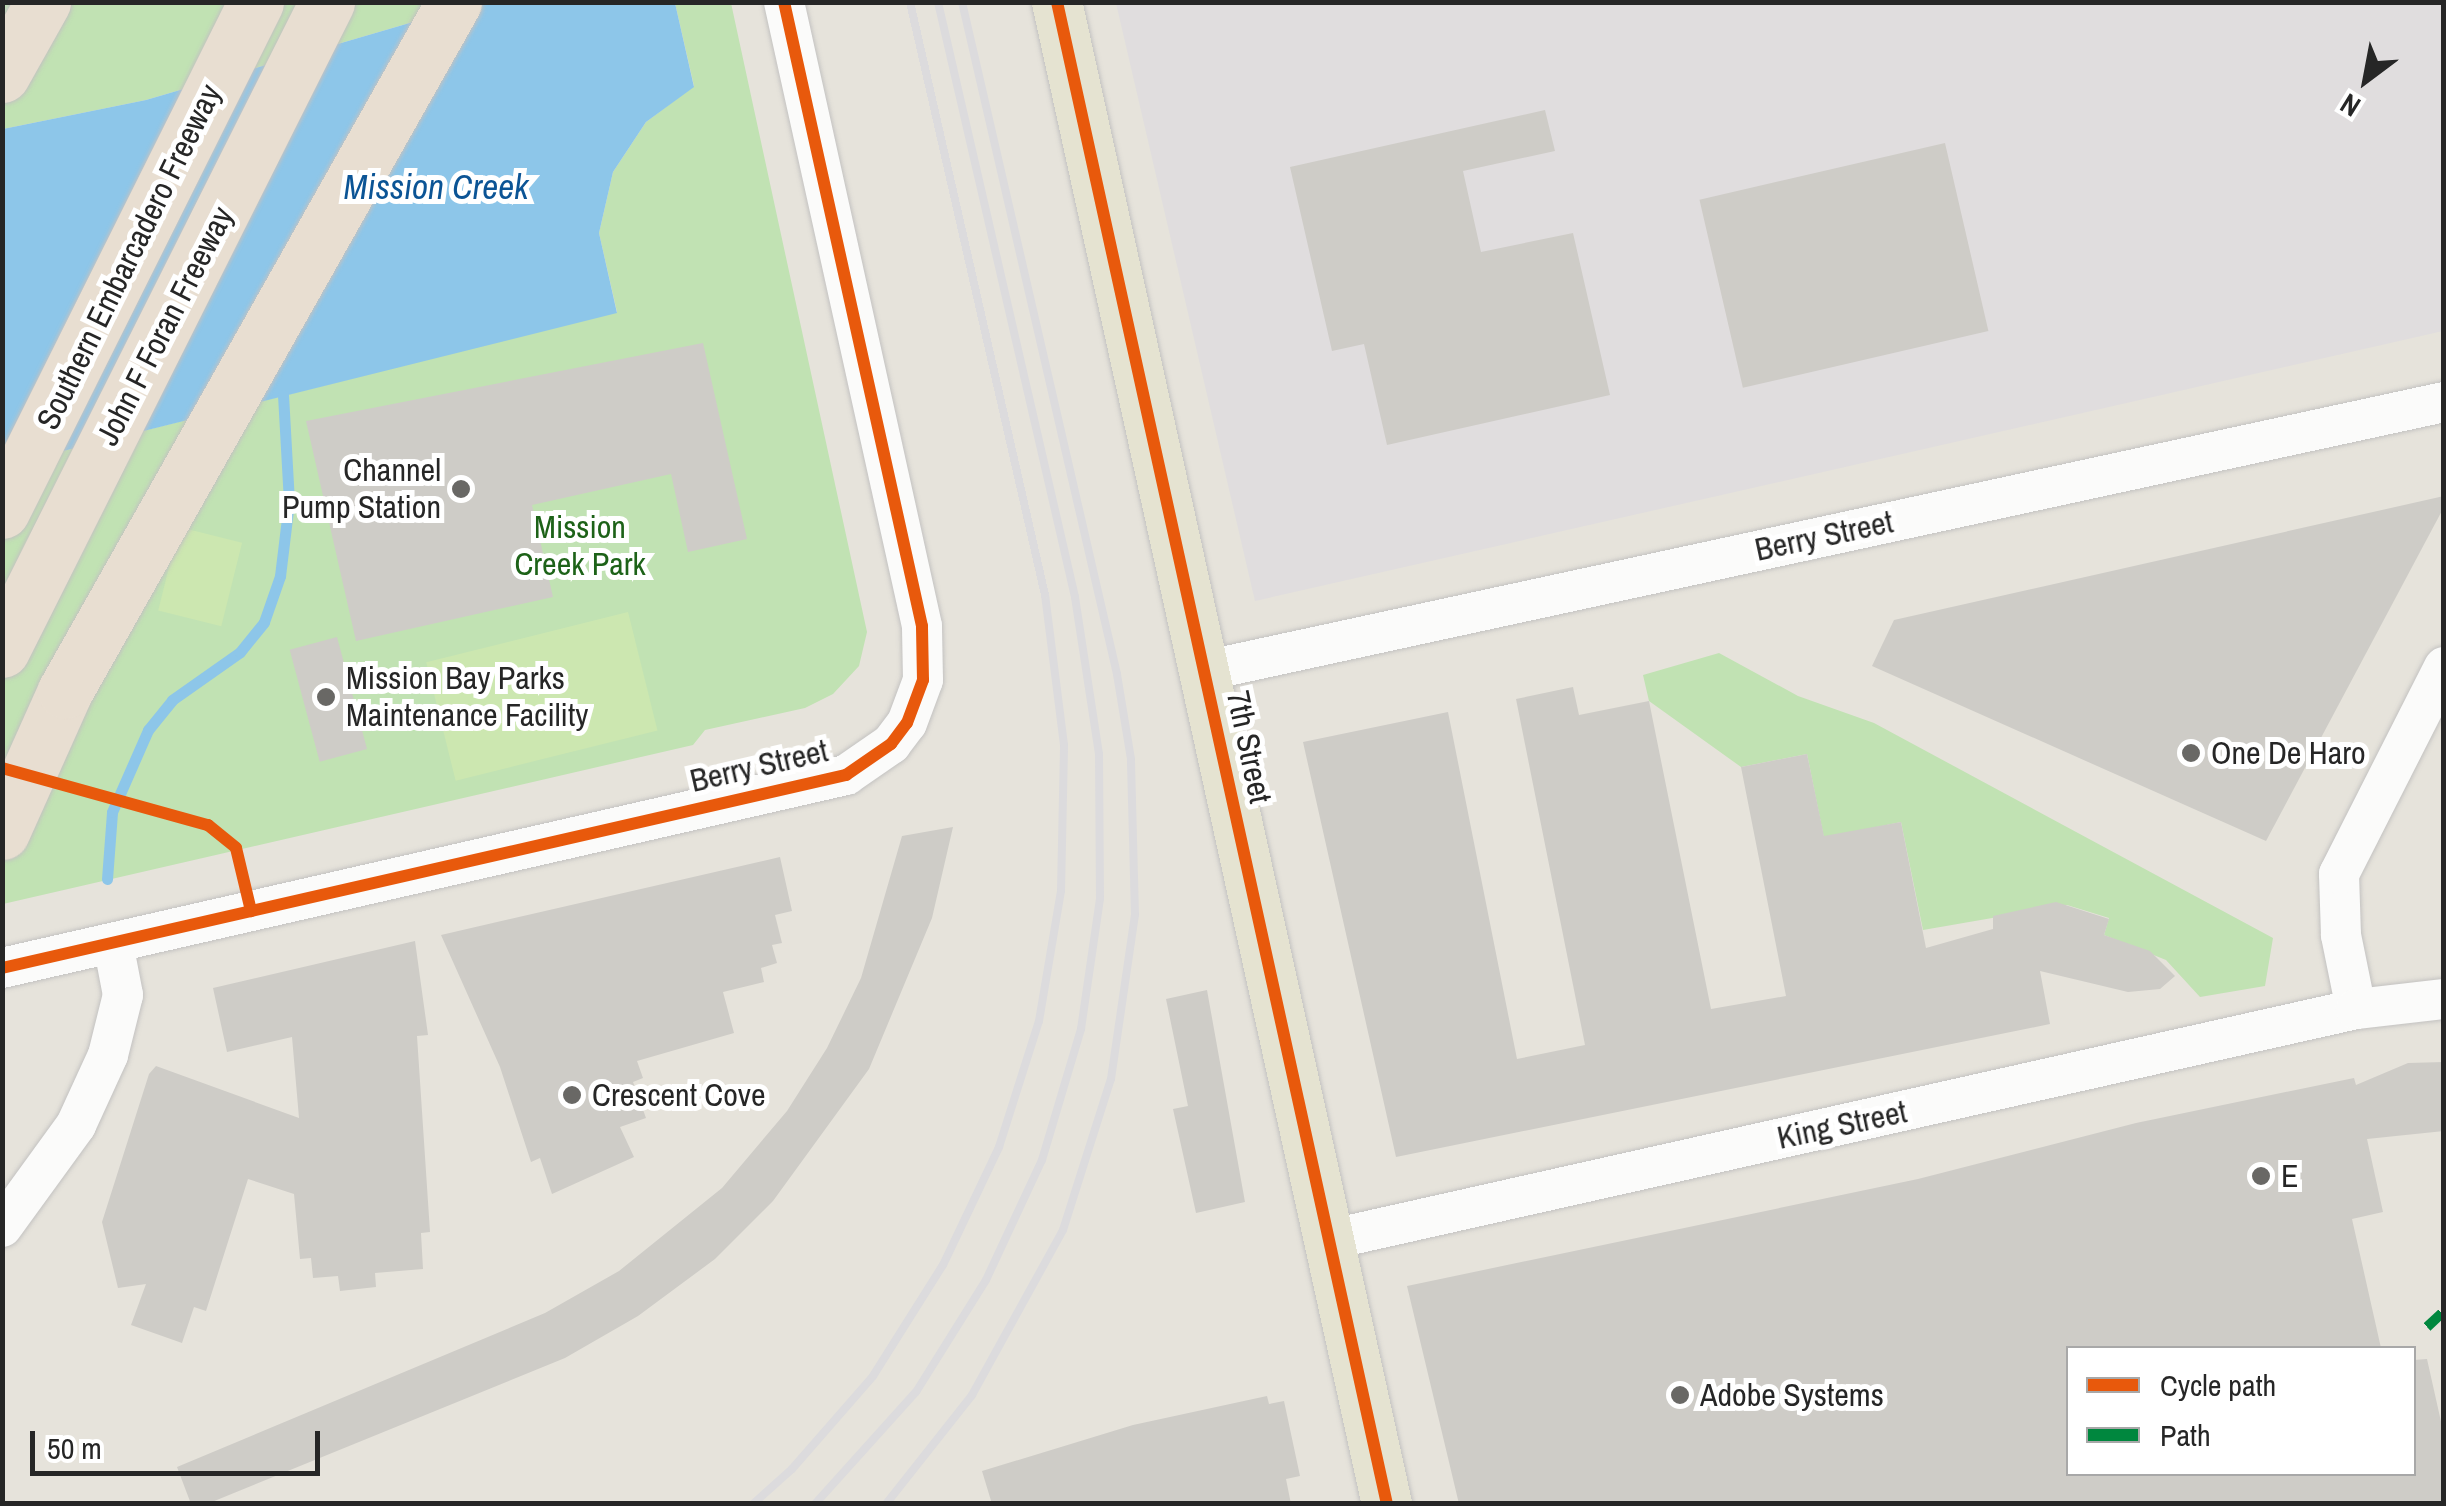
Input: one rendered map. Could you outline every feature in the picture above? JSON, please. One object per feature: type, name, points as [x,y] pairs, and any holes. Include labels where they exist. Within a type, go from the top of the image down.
[{"type":"highway","points":[[2,75],[43,2]]},
{"type":"highway","name":"Southern Embarcadero Freeway","points":[[2,511],[256,2]]},
{"type":"highway","name":"John F Foran Freeway","points":[[2,650],[327,2]]},
{"type":"highway","points":[[2,832],[65,691],[454,2]]},
{"type":"main road","name":"7th Street","points":[[1057,2],[1388,1504]]},
{"type":"street","name":"Berry Street","points":[[2,968],[846,775],[891,744],[907,723],[923,680],[922,626],[784,2]]},
{"type":"street","name":"Berry Street","points":[[1204,671],[2444,402]]},
{"type":"street","points":[[2356,1008],[2340,935],[2339,874],[2444,667]]},
{"type":"street","points":[[2,1228],[48,1170],[101,1073],[123,995],[113,943]]},
{"type":"street","name":"King Street","points":[[1328,1240],[2356,1008],[2444,999]]},
{"type":"shaded area","points":[[1116,3],[2443,3],[2443,331],[1255,601]]},
{"type":"green space","points":[[3,3],[478,3],[146,100],[3,129]]},
{"type":"green space","name":"Mission Creek Park","points":[[675,3],[731,3],[867,632],[859,666],[833,694],[805,708],[705,730],[693,745],[3,904],[3,466],[617,312],[599,233],[613,172],[646,122],[694,86]]},
{"type":"green space","points":[[179,527],[242,543],[221,626],[158,610]]},
{"type":"green space","points":[[628,612],[658,730],[456,781],[426,662]]},
{"type":"green space","points":[[1719,653],[1798,696],[1874,723],[2273,938],[2265,986],[2200,997],[2166,960],[2104,935],[2109,918],[2067,905],[1923,930],[1901,822],[1824,838],[1807,754],[1741,767],[1649,701],[1643,675]]},
{"type":"water","name":"Mission Creek","points":[[478,3],[675,3],[694,87],[646,122],[613,172],[599,233],[617,313],[3,466],[3,129],[146,100]]},
{"type":"building","points":[[1545,110],[1555,151],[1463,171],[1481,252],[1573,233],[1610,395],[1387,445],[1364,344],[1332,351],[1290,167]]},
{"type":"building","points":[[1945,143],[1988,331],[1743,388],[1699,200]]},
{"type":"building","name":"Channel Pump Station","points":[[703,343],[747,539],[688,552],[671,474],[532,505],[553,597],[356,641],[306,421]]},
{"type":"building","name":"One De Haro","points":[[2444,496],[2444,507],[2266,841],[1872,666],[1894,620]]},
{"type":"building","name":"Mission Bay Parks Maintenance Facility","points":[[337,637],[367,749],[320,762],[290,650]]},
{"type":"building","points":[[1573,687],[1579,715],[1649,701],[1711,1009],[1786,996],[1741,767],[1807,754],[1824,836],[1901,822],[1926,948],[1993,929],[1993,916],[2056,902],[2109,919],[2104,935],[2150,951],[2175,976],[2160,989],[2128,992],[2040,971],[2050,1024],[1396,1157],[1303,742],[1448,712],[1517,1059],[1585,1045],[1516,699]]},
{"type":"building","points":[[953,827],[932,918],[869,1069],[773,1201],[715,1259],[638,1316],[565,1358],[207,1504],[191,1504],[177,1467],[545,1313],[619,1271],[722,1188],[787,1111],[827,1048],[861,978],[902,836]]},
{"type":"building","points":[[780,857],[792,911],[775,915],[782,943],[772,945],[777,963],[761,968],[764,982],[723,992],[734,1033],[637,1061],[643,1078],[633,1082],[646,1118],[620,1127],[634,1157],[552,1194],[540,1158],[531,1162],[500,1067],[441,935]]},
{"type":"building","points":[[415,941],[428,1035],[417,1036],[430,1232],[421,1233],[423,1269],[375,1273],[376,1287],[340,1291],[338,1276],[313,1278],[311,1258],[300,1259],[294,1194],[248,1179],[206,1311],[194,1307],[182,1343],[131,1325],[146,1284],[118,1288],[102,1222],[149,1074],[156,1066],[299,1118],[292,1037],[227,1052],[213,988]]},
{"type":"building","points":[[1207,990],[1245,1202],[1196,1213],[1173,1109],[1188,1106],[1166,999]]},
{"type":"building","points":[[2444,1062],[2444,1131],[2367,1139],[2383,1212],[2352,1219],[2381,1346],[2066,1346],[2066,1476],[2416,1476],[2416,1360],[2427,1359],[2444,1435],[2444,1504],[1459,1504],[1407,1286],[1918,1179],[2136,1123],[2354,1078],[2356,1085],[2408,1063]]},
{"type":"building","points":[[1267,1396],[1269,1404],[1284,1401],[1300,1476],[1286,1479],[1291,1504],[992,1504],[982,1471],[1133,1425]]},
{"type":"waterway","points":[[107,879],[112,812],[148,730],[172,700],[240,652],[264,622],[280,576],[289,502],[283,395]]},
{"type":"railway","points":[[753,1504],[792,1469],[873,1376],[943,1265],[999,1147],[1039,1021],[1061,891],[1064,745],[1045,595],[910,2]]},
{"type":"railway","points":[[815,1504],[916,1392],[986,1280],[1042,1160],[1081,1029],[1100,898],[1099,754],[1075,597],[938,2]]},
{"type":"railway","points":[[886,1504],[972,1395],[1063,1230],[1111,1079],[1135,915],[1131,759],[1117,674],[962,2]]},
{"type":"marked path","points":[[2427,1327],[2444,1311]]},
{"type":"cycle path","points":[[2,968],[846,775],[891,744],[907,723],[923,680],[922,626],[784,2]]},
{"type":"cycle path","points":[[1057,2],[1387,1504]]},
{"type":"cycle path","points":[[2,768],[208,825],[236,848],[251,911]]},
{"type":"place","name":"Channel Pump Station","points":[[461,489]]},
{"type":"place","name":"Mission Bay Parks Maintenance Facility","points":[[326,697]]},
{"type":"place","name":"One De Haro","points":[[2191,753]]},
{"type":"place","name":"Crescent Cove","points":[[572,1095]]},
{"type":"place","name":"E","points":[[2261,1176]]},
{"type":"place","name":"Adobe Systems","points":[[1680,1395]]}]
